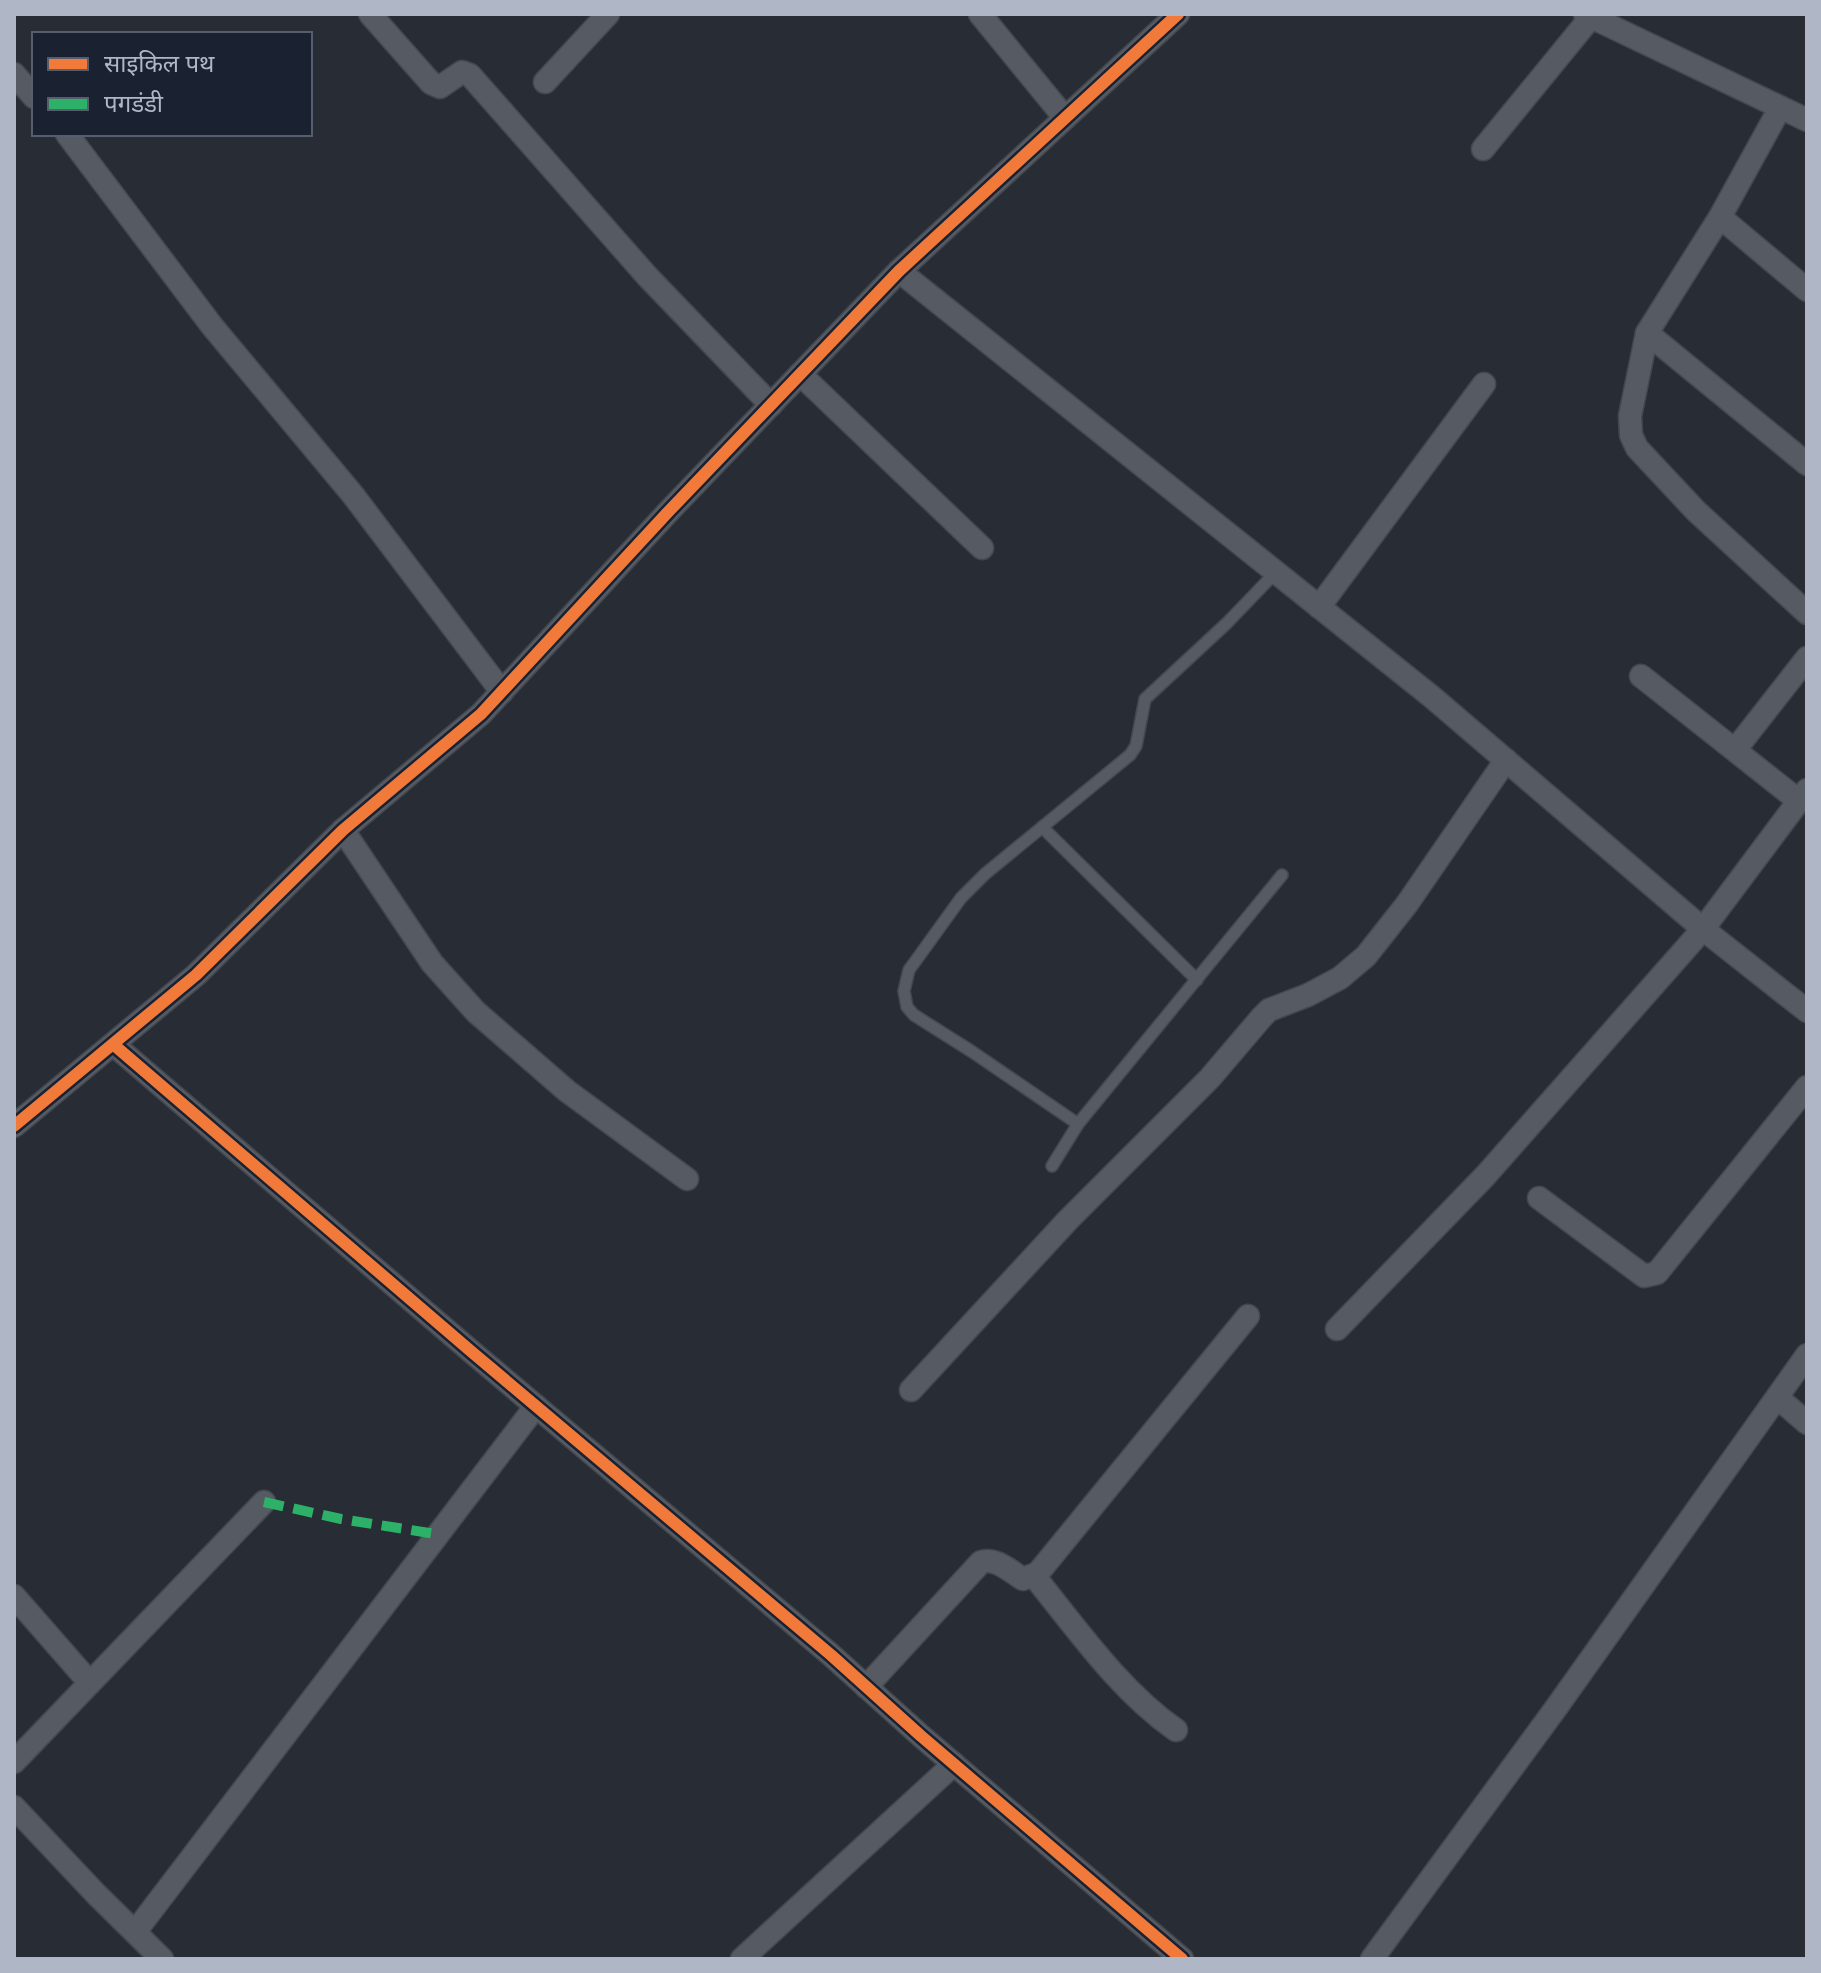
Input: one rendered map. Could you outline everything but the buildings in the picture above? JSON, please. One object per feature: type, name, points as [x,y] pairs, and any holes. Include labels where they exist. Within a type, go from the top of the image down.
[{"type":"street","points":[[370,14],[431,83],[440,87],[462,72],[470,75],[647,276],[771,405]]},
{"type":"street","points":[[545,82],[608,14]]},
{"type":"street","points":[[980,14],[1065,118]]},
{"type":"street","points":[[14,1126],[196,975],[343,830],[481,714],[899,271],[1178,14]]},
{"type":"street","points":[[1483,149],[1588,15],[1807,120]]},
{"type":"street","points":[[14,74],[32,95]]},
{"type":"street","points":[[1780,108],[1720,217],[1647,333],[1630,416],[1631,435],[1637,448],[1696,511],[1807,613]]},
{"type":"street","points":[[69,136],[212,326],[353,495],[502,692]]},
{"type":"street","points":[[1720,217],[1807,290]]},
{"type":"street","points":[[899,271],[1319,607],[1506,760],[1703,929],[1807,1011]]},
{"type":"street","points":[[1647,333],[1807,464]]},
{"type":"street","points":[[800,374],[982,548]]},
{"type":"street","points":[[1319,607],[1484,384]]},
{"type":"street","points":[[1735,750],[1806,662]]},
{"type":"street","points":[[1337,1329],[1486,1175],[1703,929],[1803,795],[1735,750],[1641,676]]},
{"type":"street","points":[[911,1390],[1068,1220],[1210,1078],[1269,1010],[1340,978],[1366,956],[1407,904],[1506,760]]},
{"type":"street","points":[[343,830],[432,963],[476,1012],[567,1091],[687,1179]]},
{"type":"street","points":[[114,1045],[1182,1959]]},
{"type":"street","points":[[1539,1198],[1644,1276],[1657,1273],[1807,1087]]},
{"type":"street","points":[[866,1687],[981,1562],[995,1562],[1023,1579],[1034,1576],[1248,1316]]},
{"type":"street","points":[[1372,1959],[1556,1708],[1807,1355]]},
{"type":"street","points":[[1778,1398],[1807,1423]]},
{"type":"street","points":[[135,1932],[536,1406]]},
{"type":"street","points":[[14,1762],[264,1502]]},
{"type":"street","points":[[1034,1576],[1097,1654],[1149,1711],[1176,1730]]},
{"type":"street","points":[[14,1596],[90,1683]]},
{"type":"street","points":[[742,1959],[954,1764]]},
{"type":"street","points":[[14,1807],[162,1959]]},
{"type":"lane","points":[[1078,1124],[914,1015],[907,1007],[904,991],[909,970],[961,898],[985,874],[1130,755],[1136,746],[1145,699],[1227,623],[1276,572]]},
{"type":"lane","points":[[1042,827],[1197,980]]},
{"type":"lane","points":[[1052,1166],[1078,1124],[1282,875]]},
{"type":"marked path","points":[[264,1502],[341,1519],[436,1534]]},
{"type":"cycle path","points":[[14,1126],[196,975],[343,830],[481,714],[669,511],[899,271],[1178,14]]},
{"type":"cycle path","points":[[114,1045],[831,1655],[1182,1959]]}]
